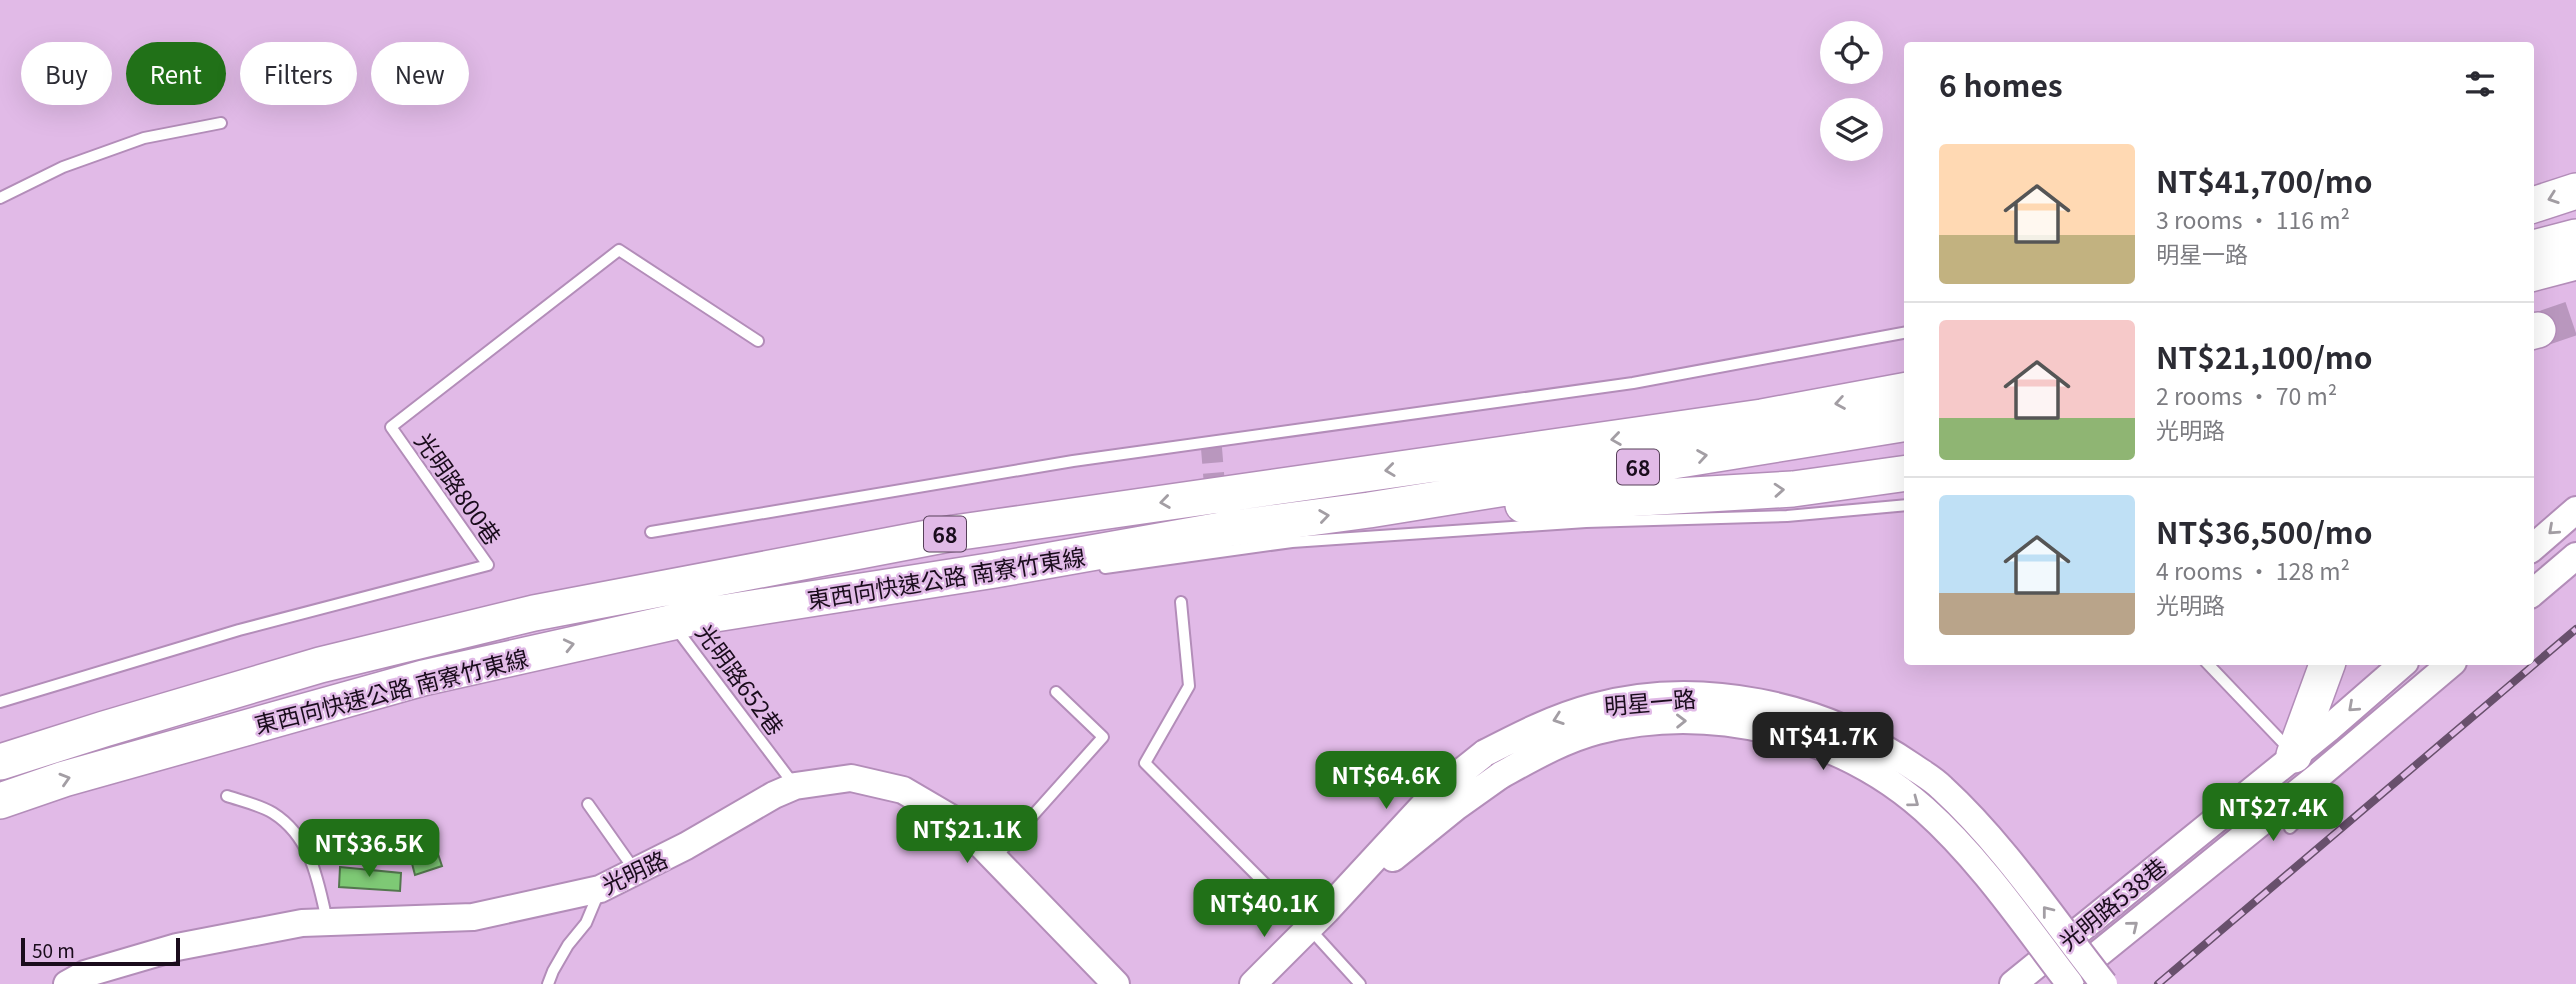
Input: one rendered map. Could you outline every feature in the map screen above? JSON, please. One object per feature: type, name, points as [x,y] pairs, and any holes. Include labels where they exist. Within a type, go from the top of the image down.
[{"type":"highway","points":[[2534,205],[2576,191]]},
{"type":"highway","points":[[2534,248],[2576,237]]},
{"type":"highway","points":[[2534,273],[2576,262]]},
{"type":"highway","name":"東西向快速公路 南寮竹東線","points":[[0,762],[320,665],[534,613],[954,533],[1762,417],[1904,391]]},
{"type":"highway","name":"東西向快速公路 南寮竹東線","points":[[0,800],[64,779],[423,678],[696,617],[982,572],[1227,529],[1369,510],[1904,425]]},
{"type":"highway","points":[[1369,510],[1793,489],[1904,474]]},
{"type":"highway","points":[[2305,766],[2327,665]]},
{"type":"street","points":[[2534,547],[2576,510]]},
{"type":"street","points":[[2534,592],[2576,556]]},
{"type":"street","name":"光明路538巷","points":[[2061,984],[2305,766],[2328,729],[2401,665]]},
{"type":"street","name":"光明路538巷","points":[[2013,984],[2305,766],[2449,665]]},
{"type":"street","name":"明星一路","points":[[1253,984],[1318,920],[1436,792],[1485,753],[1536,727],[1593,707],[1652,696],[1704,696],[1770,704],[1836,723],[1890,751],[1940,786],[1981,828],[2104,984]]},
{"type":"street","name":"明星一路","points":[[1318,920],[1456,807],[1501,775],[1546,750],[1597,731],[1650,722],[1705,721],[1753,728],[1826,747],[1875,773],[1923,808],[1952,836],[2005,899],[2070,984]]},
{"type":"street","name":"光明路","points":[[67,984],[85,975],[177,947],[302,923],[473,917],[600,889],[686,846],[794,786],[851,778],[903,790],[961,824],[1116,984]]},
{"type":"lane","points":[[0,198],[63,167],[144,138],[221,123]]},
{"type":"lane","name":"光明路800巷","points":[[0,702],[239,630],[488,565],[391,427],[619,250],[758,341]]},
{"type":"lane","points":[[651,532],[1073,461],[1633,383],[1904,333]]},
{"type":"lane","points":[[1088,570],[1292,542],[1427,531],[1586,522],[1787,516],[1904,505]]},
{"type":"lane","name":"光明路652巷","points":[[794,786],[678,631],[916,595]]},
{"type":"lane","points":[[1181,602],[1189,686],[1145,763],[1318,920],[1360,984]]},
{"type":"lane","points":[[2209,665],[2305,766],[2323,796],[2290,828]]},
{"type":"lane","points":[[994,859],[1103,737],[1056,692]]},
{"type":"lane","points":[[227,796],[270,811],[286,823],[300,839],[316,872],[327,921]]},
{"type":"lane","points":[[587,804],[636,872]]},
{"type":"lane","points":[[548,984],[552,971],[568,945],[586,923],[600,889]]},
{"type":"building","points":[[436,848],[442,866],[415,875],[410,856]]},
{"type":"building","points":[[340,867],[401,873],[400,891],[339,887]]},
{"type":"tunnel","points":[[2538,330],[2576,317]]},
{"type":"tunnel","points":[[1211,442],[1216,504]]},
{"type":"railway","points":[[2534,665],[2576,629]]},
{"type":"railway","points":[[2158,984],[2534,665]]}]
